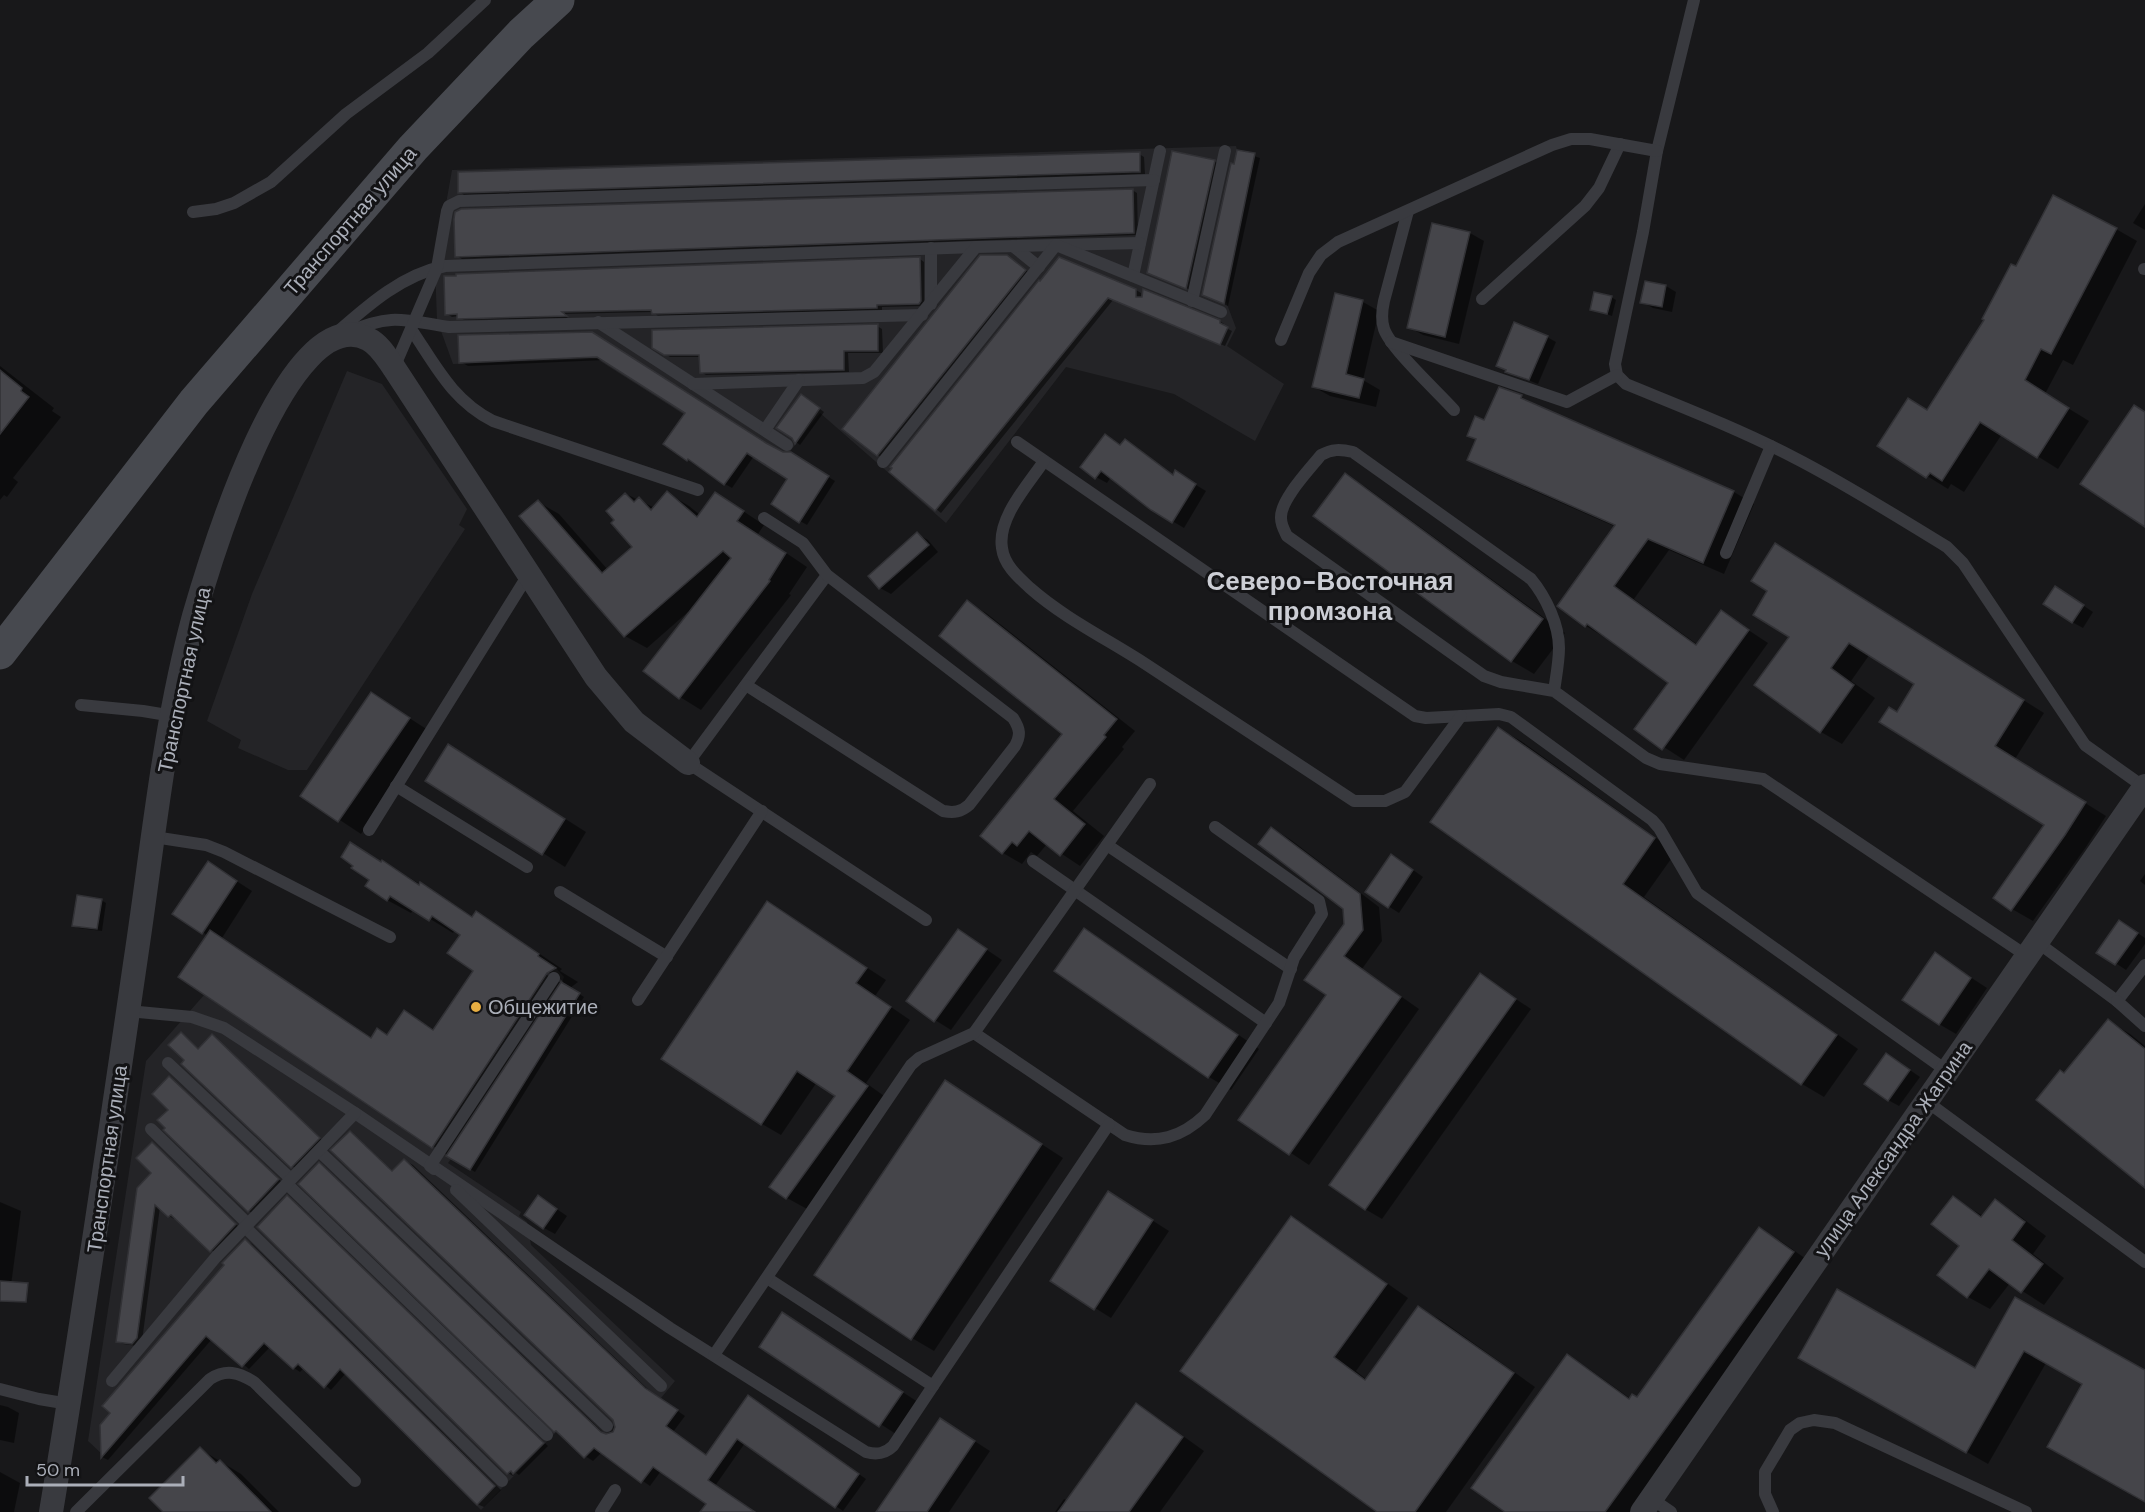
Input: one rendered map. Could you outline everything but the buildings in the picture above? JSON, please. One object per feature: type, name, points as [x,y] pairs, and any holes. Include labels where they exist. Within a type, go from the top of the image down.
[{"type":"main road","name":"Транспортная улица","points":[[0,653],[202,393],[413,148],[521,34],[558,0]]},
{"type":"street","points":[[330,341],[347,335],[367,339],[376,345],[394,368],[528,575],[612,699],[634,722],[688,763]]},
{"type":"street","name":"Транспортная улица","points":[[51,1512],[129,1011],[172,716],[194,617],[238,488],[261,432],[285,387],[310,355],[330,341]]},
{"type":"street","name":"улица Александра Жагрина","points":[[1655,1508],[1926,1101],[2145,787]]},
{"type":"lane","points":[[193,212],[216,209],[234,203],[272,182],[346,114],[428,53],[485,0]]},
{"type":"lane","points":[[1694,0],[1657,151],[1643,232],[1615,364],[1617,375],[1626,384],[1733,428],[1822,472],[1954,554],[1963,563],[2085,745],[2093,753],[2145,787]]},
{"type":"lane","points":[[1281,340],[1309,273],[1321,255],[1338,242],[1552,145],[1571,140],[1590,139],[1657,151]]},
{"type":"lane","points":[[1482,299],[1585,206],[1599,188],[1620,144]]},
{"type":"lane","points":[[1132,276],[1160,151]]},
{"type":"lane","points":[[1192,301],[1225,151]]},
{"type":"lane","points":[[394,368],[437,268],[447,210],[449,206],[459,201],[1154,180]]},
{"type":"lane","points":[[1408,211],[1384,301],[1383,328],[1391,342],[1454,410]]},
{"type":"lane","points":[[330,341],[385,293],[402,282],[437,268],[457,265],[1140,243]]},
{"type":"lane","points":[[1056,245],[1221,312]]},
{"type":"lane","points":[[883,462],[1056,245]]},
{"type":"lane","points":[[1013,246],[1039,267]]},
{"type":"lane","points":[[693,384],[869,376],[922,315],[976,247]]},
{"type":"lane","points":[[931,248],[931,304]]},
{"type":"lane","points":[[330,341],[368,324],[396,318],[413,325],[449,327],[922,315]]},
{"type":"lane","points":[[598,322],[787,445]]},
{"type":"lane","points":[[413,325],[454,393],[477,413],[493,421],[698,490]]},
{"type":"lane","points":[[1391,342],[1567,402],[1617,375]]},
{"type":"lane","points":[[765,430],[799,380]]},
{"type":"lane","points":[[1017,442],[1415,716],[1426,718],[1499,714],[1511,717],[1659,828],[1697,893],[1947,1071]]},
{"type":"lane","points":[[1726,553],[1771,446]]},
{"type":"lane","points":[[1554,691],[1559,648],[1557,630],[1540,590],[1531,579],[1353,452],[1340,449],[1330,450],[1321,455],[1282,506],[1280,517],[1287,536],[1484,676],[1501,682],[1554,691],[1646,758],[1660,764],[1763,779],[2116,1001],[2145,1026]]},
{"type":"lane","points":[[1044,460],[1005,519],[1003,526],[1002,549],[1007,564],[1017,576],[1032,590],[1081,624],[1354,801],[1385,801],[1405,792],[1461,716]]},
{"type":"lane","points":[[746,685],[943,811],[953,813],[969,805],[1015,746],[1019,737],[1019,728],[1013,718],[827,575],[803,543],[764,518]]},
{"type":"lane","points":[[369,830],[528,575]]},
{"type":"lane","points":[[827,575],[688,763],[926,920]]},
{"type":"lane","points":[[81,705],[172,716]]},
{"type":"lane","points":[[714,1355],[911,1065],[919,1058],[974,1033],[1150,784]]},
{"type":"lane","points":[[396,786],[527,867]]},
{"type":"lane","points":[[638,1000],[762,811]]},
{"type":"lane","points":[[974,1033],[1125,1136],[1138,1140],[1156,1139],[1176,1135],[1192,1127],[1205,1114],[1279,1004],[1299,949],[1322,914],[1319,901],[1215,827]]},
{"type":"lane","points":[[154,837],[206,845],[224,852],[390,937]]},
{"type":"lane","points":[[1107,845],[1291,969]]},
{"type":"lane","points":[[1033,861],[1266,1023]]},
{"type":"lane","points":[[560,892],[667,957]]},
{"type":"lane","points":[[2116,1001],[2145,965]]},
{"type":"lane","points":[[430,1166],[554,978]]},
{"type":"lane","points":[[129,1011],[192,1017],[224,1028],[355,1113],[651,1315],[866,1452],[874,1454],[887,1452],[893,1446],[1109,1124]]},
{"type":"lane","points":[[168,1063],[547,1435]]},
{"type":"lane","points":[[1926,1101],[2145,1262]]},
{"type":"lane","points":[[112,1381],[216,1257],[355,1113]]},
{"type":"lane","points":[[151,1129],[502,1481]]},
{"type":"lane","points":[[319,1151],[607,1426]]},
{"type":"lane","points":[[430,1166],[661,1386]]},
{"type":"lane","points":[[767,1278],[933,1386]]},
{"type":"lane","points":[[76,1512],[210,1379],[220,1373],[230,1372],[242,1375],[254,1382],[355,1480]]},
{"type":"lane","points":[[0,1389],[69,1404]]},
{"type":"lane","points":[[1773,1512],[1765,1494],[1765,1472],[1790,1430],[1800,1423],[1814,1419],[1835,1423],[2026,1512]]},
{"type":"lane","points":[[601,1512],[615,1490]]},
{"type":"shaded area","points":[[1236,146],[1237,150],[1255,153],[1225,299],[1236,328],[1227,346],[1284,384],[1255,441],[1174,394],[1066,367],[946,523],[820,413],[774,472],[597,359],[453,364],[437,320],[435,266],[452,170]]},
{"type":"shaded area","points":[[347,371],[382,384],[467,509],[459,525],[465,529],[307,770],[288,770],[238,748],[241,740],[207,721],[252,594]]},
{"type":"shaded area","points":[[538,956],[556,968],[564,977],[562,982],[580,993],[470,1170],[451,1159],[448,1163],[521,1212],[519,1216],[527,1222],[531,1245],[675,1381],[661,1398],[659,1397],[636,1429],[621,1418],[584,1458],[556,1432],[481,1510],[253,1282],[103,1455],[88,1441],[146,1061],[204,995],[415,1137]]},
{"type":"place","name":"Общежитие","points":[[476,1007]]},
{"type":"district","name":"Северо-Восточная промзона","points":[[1330,596]]}]
